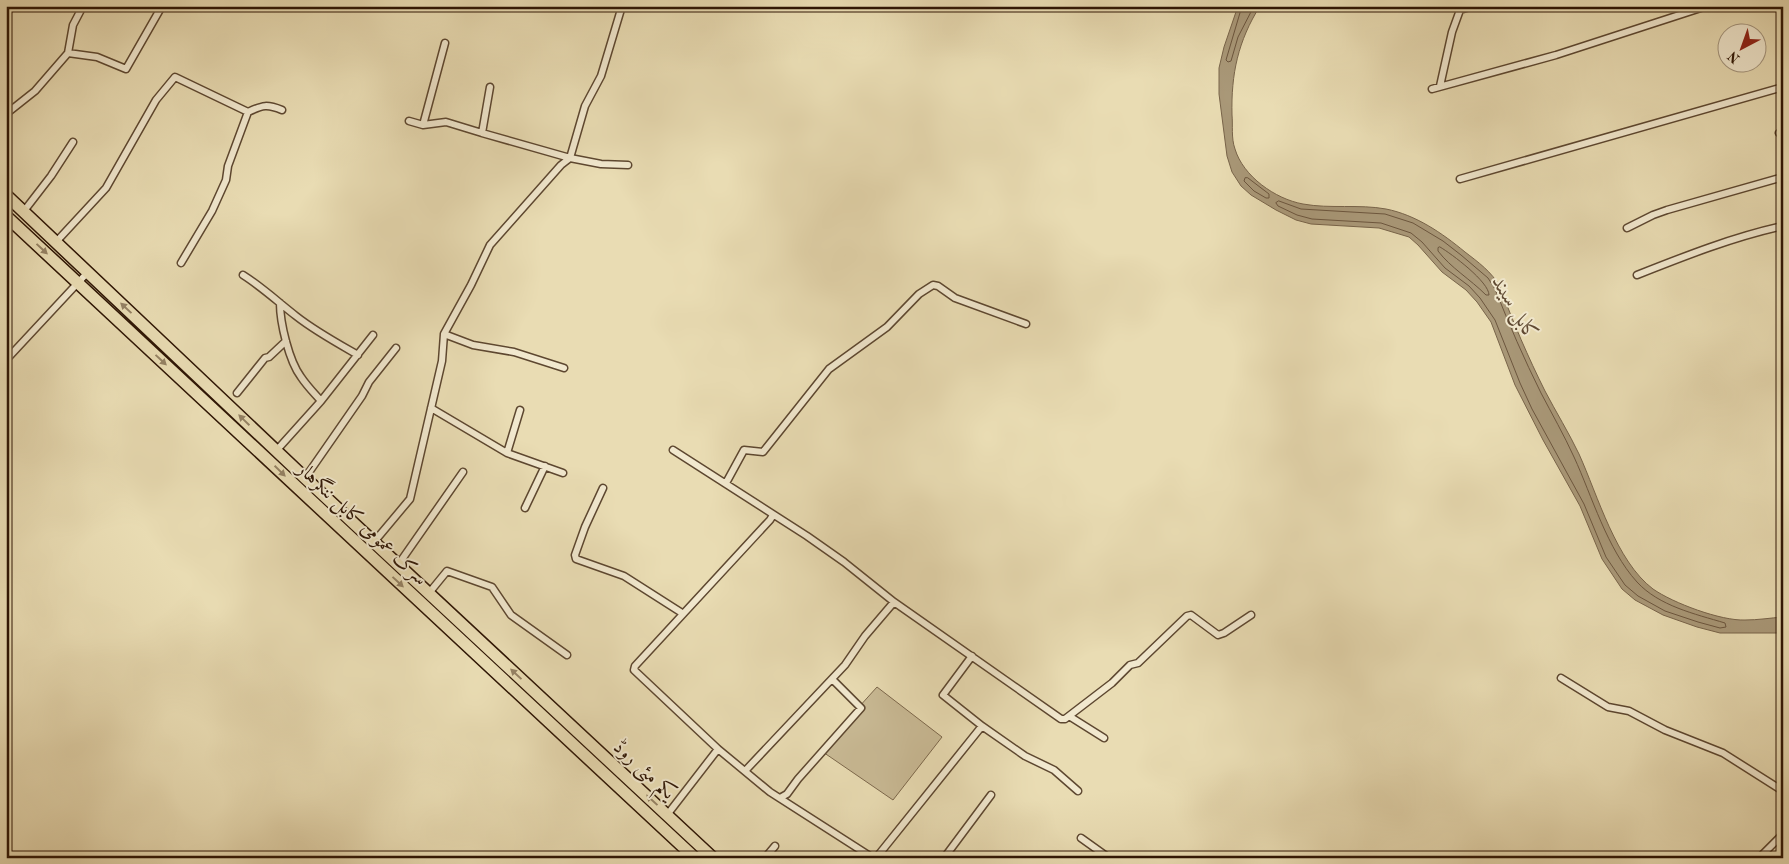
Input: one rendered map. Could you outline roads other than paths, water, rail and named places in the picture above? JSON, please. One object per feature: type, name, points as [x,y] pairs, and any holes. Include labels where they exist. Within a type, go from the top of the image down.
[{"type":"highway","name":"سرک عمومی کابل ننگرهار","points":[[6,195],[551,708]]},
{"type":"highway","name":"سرک عمومی کابل ننگرهار","points":[[6,216],[694,858]]},
{"type":"highway","name":"یکم مئی روڈ","points":[[551,708],[713,858]]},
{"type":"street","points":[[6,14],[13,6]]},
{"type":"street","points":[[6,114],[35,91],[68,52],[73,25],[83,6]]},
{"type":"street","points":[[68,52],[97,57],[126,68],[162,6]]},
{"type":"street","points":[[374,542],[410,499],[442,360],[444,334],[490,245],[561,165],[570,158],[585,106],[601,76],[622,6]]},
{"type":"street","points":[[1440,86],[1452,32],[1460,10],[1473,6]]},
{"type":"street","points":[[1432,89],[1556,55],[1707,6]]},
{"type":"street","points":[[423,125],[444,43]]},
{"type":"street","points":[[56,242],[106,188],[156,100],[175,77],[248,112]]},
{"type":"street","points":[[1460,179],[1783,87]]},
{"type":"street","points":[[482,133],[490,88]]},
{"type":"street","points":[[181,263],[212,211],[226,180],[228,166],[248,112],[265,105],[282,110]]},
{"type":"street","points":[[409,121],[423,125],[446,122],[570,158],[601,164],[628,165]]},
{"type":"street","points":[[24,211],[51,176],[73,142]]},
{"type":"street","points":[[1627,228],[1668,210],[1783,177]]},
{"type":"street","points":[[1638,275],[1689,254],[1751,233],[1783,226]]},
{"type":"street","points":[[6,360],[88,272]]},
{"type":"street","points":[[243,275],[323,335],[358,355]]},
{"type":"street","points":[[726,483],[744,450],[763,452],[829,369],[887,326],[919,294],[933,285],[938,286],[955,298],[1026,324]]},
{"type":"street","points":[[280,303],[280,317],[286,341],[300,376],[320,401]]},
{"type":"street","points":[[444,334],[473,345],[514,352],[564,368]]},
{"type":"street","points":[[276,451],[320,401],[373,335]]},
{"type":"street","points":[[238,393],[264,358],[269,358],[286,341]]},
{"type":"street","points":[[305,478],[362,396],[369,382],[396,348]]},
{"type":"street","points":[[431,408],[507,453],[562,473]]},
{"type":"street","points":[[507,453],[520,410]]},
{"type":"street","points":[[672,450],[807,536],[844,562],[894,602],[1061,719],[1065,719],[1112,683],[1130,666],[1138,663],[1186,616],[1191,615],[1218,635],[1251,616]]},
{"type":"street","points":[[525,508],[546,466]]},
{"type":"street","points":[[398,564],[463,472]]},
{"type":"street","points":[[603,488],[585,527],[575,555],[576,559],[624,576],[682,613]]},
{"type":"street","points":[[773,515],[764,527],[682,613],[635,666],[634,670],[718,749],[745,771],[780,798],[874,858],[982,726]]},
{"type":"street","points":[[429,593],[447,571],[492,587],[511,615],[567,655]]},
{"type":"street","points":[[745,771],[845,665],[865,636],[894,602]]},
{"type":"street","points":[[972,656],[943,695],[982,726],[1025,756],[1054,770],[1078,791]]},
{"type":"street","points":[[1561,678],[1608,707],[1629,711],[1665,730],[1722,753],[1783,791]]},
{"type":"street","points":[[780,798],[787,794],[861,708],[832,679]]},
{"type":"street","points":[[1069,716],[1104,738]]},
{"type":"street","points":[[667,815],[718,749]]},
{"type":"street","points":[[944,858],[991,795]]},
{"type":"street","points":[[1760,858],[1783,832]]},
{"type":"street","points":[[1081,838],[1109,858]]},
{"type":"street","points":[[765,858],[775,846]]},
{"type":"water","points":[[1238,6],[1260,6],[1241,45],[1233,86],[1233,140],[1239,159],[1245,168],[1271,192],[1292,201],[1313,205],[1386,209],[1418,220],[1438,232],[1480,264],[1489,272],[1500,287],[1515,326],[1545,391],[1579,454],[1609,527],[1618,545],[1640,577],[1653,589],[1672,600],[1723,618],[1745,620],[1783,617],[1783,633],[1720,633],[1663,615],[1635,600],[1622,589],[1602,559],[1580,506],[1515,385],[1491,322],[1466,290],[1442,272],[1409,237],[1379,228],[1311,224],[1296,220],[1251,195],[1241,186],[1232,172],[1227,156],[1219,94],[1219,68]]},
{"type":"water label","name":"کابل سيند","points":[[1516,308]]}]
